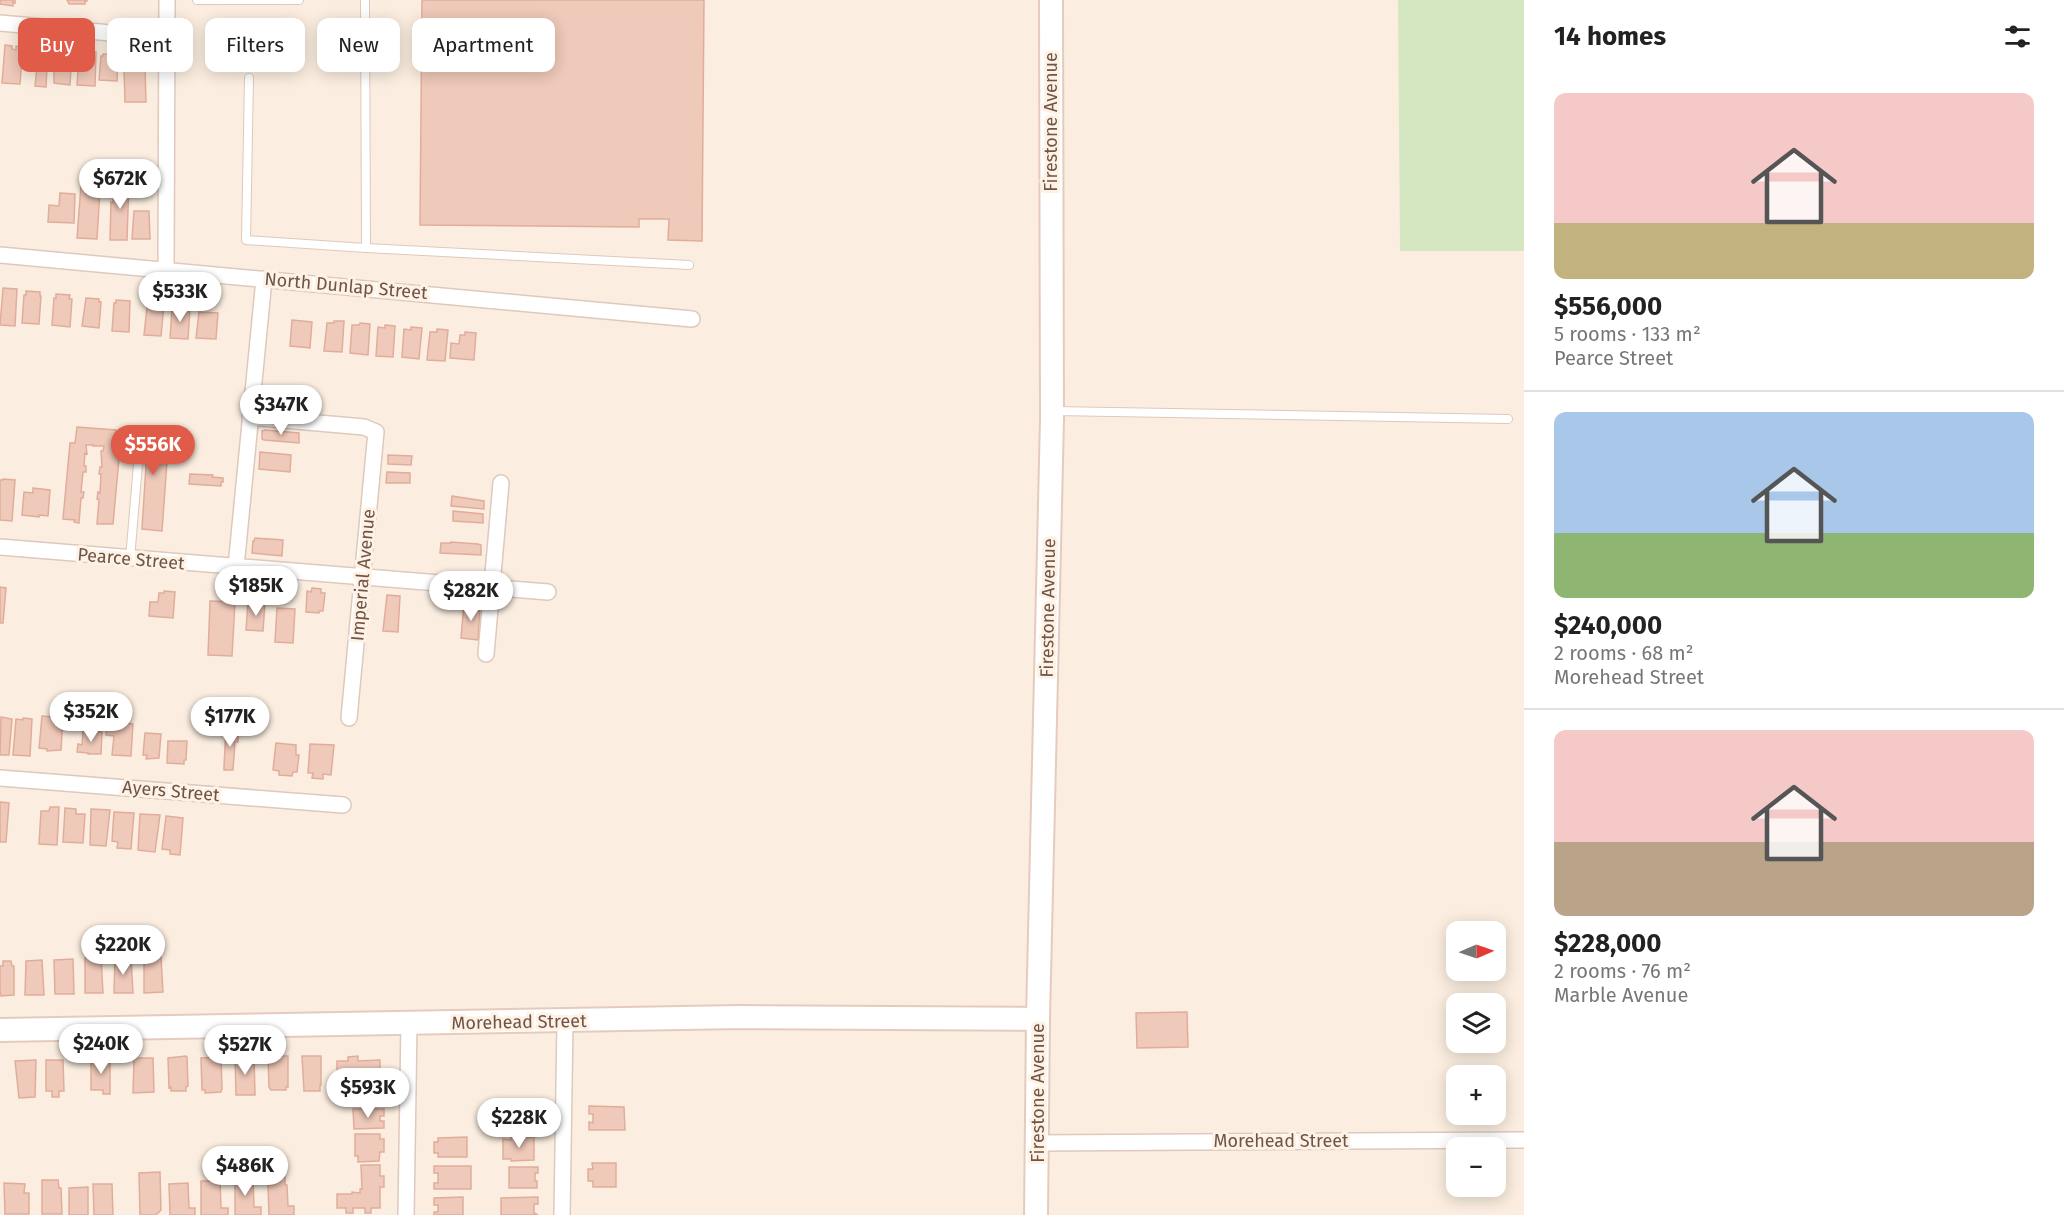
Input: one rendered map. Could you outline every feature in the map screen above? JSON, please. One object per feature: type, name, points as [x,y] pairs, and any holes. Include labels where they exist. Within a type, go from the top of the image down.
[{"type":"main road","name":"Firestone Avenue","points":[[1036,1215],[1038,1019],[1052,411],[1052,0]]},
{"type":"main road","name":"Morehead Street","points":[[0,1030],[740,1017],[1038,1019]]},
{"type":"street","points":[[166,0],[166,18]]},
{"type":"street","points":[[0,23],[107,33]]},
{"type":"street","points":[[166,72],[166,270]]},
{"type":"street","name":"North Dunlap Street","points":[[0,255],[692,319]]},
{"type":"street","points":[[236,567],[264,279]]},
{"type":"street","name":"Imperial Avenue","points":[[250,417],[364,427],[376,432],[349,718]]},
{"type":"street","points":[[486,654],[501,483]]},
{"type":"street","name":"Pearce Street","points":[[0,548],[548,592]]},
{"type":"street","name":"Ayers Street","points":[[0,778],[343,805]]},
{"type":"street","points":[[562,1215],[565,1021]]},
{"type":"street","points":[[406,1215],[409,1023]]},
{"type":"street","name":"Morehead Street","points":[[1037,1143],[1524,1140]]},
{"type":"lane","points":[[197,0],[299,0]]},
{"type":"lane","points":[[365,0],[366,248]]},
{"type":"lane","points":[[249,78],[246,240],[689,265]]},
{"type":"lane","points":[[1052,411],[1508,419]]},
{"type":"lane","points":[[130,559],[138,464]]},
{"type":"green space","points":[[1398,0],[1524,0],[1524,251],[1400,251]]},
{"type":"building","points":[[0,0],[15,0],[15,3],[13,2],[13,6],[0,4]]},
{"type":"building","points":[[67,0],[87,1],[85,4],[69,4]]},
{"type":"building","points":[[422,0],[704,0],[702,241],[668,240],[669,219],[639,219],[639,227],[420,225],[421,72],[555,72],[555,18],[422,18]]},
{"type":"building","points":[[5,45],[12,46],[12,49],[16,50],[16,46],[18,46],[20,84],[2,83]]},
{"type":"building","points":[[96,52],[95,86],[77,85],[78,72],[95,72]]},
{"type":"building","points":[[107,54],[107,72],[117,72],[117,81],[99,80],[101,56]]},
{"type":"building","points":[[36,72],[47,72],[46,87],[35,86]]},
{"type":"building","points":[[54,72],[71,72],[70,85],[54,83]]},
{"type":"building","points":[[124,72],[145,72],[146,102],[125,102]]},
{"type":"building","points":[[115,178],[129,179],[127,240],[110,240],[111,202],[113,203]]},
{"type":"building","points":[[81,185],[93,185],[92,189],[100,189],[97,239],[77,238]]},
{"type":"building","points":[[60,193],[75,194],[74,223],[48,222],[49,205],[59,206]]},
{"type":"building","points":[[134,211],[149,211],[150,239],[132,239]]},
{"type":"building","points":[[3,288],[17,289],[15,326],[0,325]]},
{"type":"building","points":[[26,291],[40,292],[39,324],[22,323]]},
{"type":"building","points":[[56,294],[70,295],[69,299],[72,299],[70,327],[52,325]]},
{"type":"building","points":[[86,298],[99,299],[101,302],[99,328],[82,326]]},
{"type":"building","points":[[116,300],[130,301],[129,332],[112,331]]},
{"type":"building","points":[[154,304],[164,305],[161,336],[144,335],[147,307],[153,308]]},
{"type":"building","points":[[179,307],[190,308],[188,339],[170,338],[172,309],[179,310]]},
{"type":"building","points":[[199,312],[218,313],[216,339],[196,338]]},
{"type":"building","points":[[292,320],[312,322],[310,348],[290,346]]},
{"type":"building","points":[[334,321],[344,321],[342,352],[324,351],[327,323],[334,323]]},
{"type":"building","points":[[370,324],[368,355],[350,353],[352,325]]},
{"type":"building","points":[[385,325],[395,326],[393,357],[376,356],[378,327],[385,328]]},
{"type":"building","points":[[411,327],[422,328],[419,359],[402,357],[404,329],[411,330]]},
{"type":"building","points":[[437,329],[448,330],[445,361],[427,360],[430,332],[437,332]]},
{"type":"building","points":[[465,332],[476,333],[474,360],[450,358],[451,343],[459,344],[460,335],[465,335]]},
{"type":"building","points":[[77,427],[116,430],[115,446],[120,448],[113,524],[97,524],[99,500],[97,499],[98,492],[100,493],[101,474],[99,474],[100,467],[102,467],[101,451],[104,446],[86,445],[87,454],[85,453],[84,466],[86,466],[86,472],[83,472],[81,492],[84,492],[81,498],[79,523],[74,522],[75,520],[63,519],[70,443],[75,443]]},
{"type":"building","points":[[136,429],[166,431],[164,448],[168,448],[162,531],[142,529],[147,450],[134,449]]},
{"type":"building","points":[[262,431],[299,433],[299,443],[264,440]]},
{"type":"building","points":[[260,452],[291,455],[290,472],[259,469]]},
{"type":"building","points":[[388,455],[412,456],[411,465],[388,464]]},
{"type":"building","points":[[387,472],[410,473],[410,483],[386,483]]},
{"type":"building","points":[[190,474],[213,475],[212,477],[223,478],[223,482],[221,486],[189,484]]},
{"type":"building","points":[[0,480],[15,480],[12,521],[0,520]]},
{"type":"building","points":[[33,488],[50,490],[48,516],[22,515],[24,492],[33,493]]},
{"type":"building","points":[[452,496],[484,501],[484,509],[451,506]]},
{"type":"building","points":[[453,511],[483,514],[483,523],[453,521]]},
{"type":"building","points":[[255,538],[283,540],[282,556],[252,553]]},
{"type":"building","points":[[441,543],[481,545],[481,555],[440,553]]},
{"type":"building","points":[[0,587],[6,588],[3,623],[0,623]]},
{"type":"building","points":[[312,588],[321,589],[321,593],[325,593],[323,611],[319,613],[306,612],[307,591],[311,592]]},
{"type":"building","points":[[164,591],[175,592],[173,618],[149,616],[150,602],[158,602],[159,593],[164,593]]},
{"type":"building","points":[[387,595],[400,596],[398,632],[383,631]]},
{"type":"building","points":[[210,601],[235,602],[232,656],[208,655]]},
{"type":"building","points":[[248,602],[265,603],[263,631],[246,630]]},
{"type":"building","points":[[464,603],[480,607],[478,640],[461,638]]},
{"type":"building","points":[[277,608],[295,609],[293,643],[275,642]]},
{"type":"building","points":[[42,716],[63,718],[61,750],[47,751],[47,749],[39,748]]},
{"type":"building","points":[[1,717],[12,719],[9,755],[0,755]]},
{"type":"building","points":[[23,718],[32,719],[30,756],[13,755],[16,719],[23,720]]},
{"type":"building","points":[[107,721],[133,724],[131,756],[112,755],[114,736],[106,735]]},
{"type":"building","points":[[88,729],[102,732],[101,754],[77,752],[78,744],[82,745],[83,731],[88,731]]},
{"type":"building","points":[[226,729],[238,730],[233,770],[224,770]]},
{"type":"building","points":[[145,733],[161,734],[159,758],[146,759],[147,755],[143,755]]},
{"type":"building","points":[[168,741],[187,741],[184,764],[167,763]]},
{"type":"building","points":[[276,743],[296,745],[296,755],[299,755],[297,772],[293,772],[292,776],[279,775],[279,771],[273,770]]},
{"type":"building","points":[[310,744],[334,745],[331,775],[323,774],[323,779],[312,778],[313,773],[308,773]]},
{"type":"building","points":[[0,802],[9,803],[6,842],[0,842]]},
{"type":"building","points":[[50,807],[59,807],[57,845],[39,844],[41,811],[49,811]]},
{"type":"building","points":[[65,808],[76,809],[76,814],[85,814],[83,843],[63,842]]},
{"type":"building","points":[[91,809],[110,810],[106,846],[90,845]]},
{"type":"building","points":[[114,812],[134,813],[131,849],[117,848],[118,842],[112,841]]},
{"type":"building","points":[[140,814],[160,815],[155,852],[138,850]]},
{"type":"building","points":[[166,816],[183,818],[180,855],[170,854],[170,850],[162,849]]},
{"type":"building","points":[[101,957],[103,993],[85,993],[85,958]]},
{"type":"building","points":[[144,957],[161,957],[163,992],[144,993]]},
{"type":"building","points":[[131,958],[133,993],[114,993],[115,959]]},
{"type":"building","points":[[73,959],[74,994],[55,994],[54,960]]},
{"type":"building","points":[[42,960],[44,995],[25,995],[26,961]]},
{"type":"building","points":[[3,961],[11,961],[14,966],[14,995],[1,996],[0,966],[3,966]]},
{"type":"building","points":[[1187,1012],[1188,1047],[1137,1048],[1136,1013]]},
{"type":"building","points":[[186,1056],[188,1086],[186,1091],[171,1091],[168,1058]]},
{"type":"building","points":[[254,1056],[255,1095],[236,1095],[235,1057]]},
{"type":"building","points":[[268,1056],[288,1056],[288,1087],[286,1090],[271,1090],[269,1087]]},
{"type":"building","points":[[302,1056],[321,1056],[320,1091],[304,1091]]},
{"type":"building","points":[[358,1056],[358,1061],[380,1060],[380,1070],[384,1070],[384,1077],[380,1077],[380,1088],[384,1088],[384,1095],[380,1095],[380,1103],[365,1103],[365,1081],[337,1079],[337,1061],[348,1061],[348,1057]]},
{"type":"building","points":[[221,1057],[221,1092],[205,1093],[205,1090],[202,1090],[201,1058]]},
{"type":"building","points":[[134,1058],[153,1058],[154,1092],[133,1093]]},
{"type":"building","points":[[91,1059],[110,1059],[110,1094],[103,1094],[103,1090],[91,1090]]},
{"type":"building","points":[[36,1060],[35,1097],[19,1098],[15,1061]]},
{"type":"building","points":[[46,1060],[63,1060],[64,1091],[59,1091],[59,1097],[52,1097],[52,1091],[46,1091]]},
{"type":"building","points":[[589,1106],[624,1107],[625,1130],[589,1130],[589,1122],[593,1123],[593,1114],[589,1114]]},
{"type":"building","points":[[353,1109],[384,1109],[384,1116],[380,1116],[380,1121],[384,1121],[384,1128],[354,1129]]},
{"type":"building","points":[[355,1134],[380,1134],[380,1139],[384,1139],[384,1152],[380,1152],[379,1161],[358,1162],[358,1156],[355,1156]]},
{"type":"building","points":[[467,1137],[467,1157],[438,1157],[438,1153],[434,1153],[434,1142],[438,1142],[438,1138]]},
{"type":"building","points":[[511,1137],[534,1137],[534,1160],[503,1159],[503,1139],[511,1140]]},
{"type":"building","points":[[592,1163],[616,1163],[616,1187],[593,1187],[593,1181],[588,1181],[588,1169],[593,1169]]},
{"type":"building","points":[[361,1165],[380,1165],[380,1176],[384,1176],[384,1187],[380,1187],[380,1208],[371,1208],[371,1213],[365,1213],[365,1208],[353,1208],[353,1213],[346,1213],[346,1208],[337,1208],[337,1194],[360,1193],[362,1189]]},
{"type":"building","points":[[434,1166],[471,1166],[471,1189],[434,1189],[434,1183],[438,1183],[438,1173],[434,1173]]},
{"type":"building","points":[[509,1167],[538,1167],[538,1173],[535,1173],[537,1188],[509,1188]]},
{"type":"building","points":[[160,1172],[161,1210],[156,1215],[140,1215],[139,1173]]},
{"type":"building","points":[[239,1172],[247,1172],[247,1181],[253,1181],[254,1207],[261,1207],[261,1215],[235,1215],[235,1187],[236,1181],[239,1181]]},
{"type":"building","points":[[273,1172],[282,1172],[282,1177],[285,1177],[288,1206],[294,1206],[294,1215],[269,1215],[268,1185],[270,1185]]},
{"type":"building","points":[[42,1180],[58,1180],[59,1188],[61,1188],[62,1214],[42,1214]]},
{"type":"building","points":[[201,1181],[220,1181],[221,1208],[228,1208],[228,1215],[201,1215]]},
{"type":"building","points":[[4,1183],[25,1184],[24,1193],[29,1193],[29,1214],[5,1214]]},
{"type":"building","points":[[188,1183],[189,1208],[195,1208],[195,1215],[170,1215],[169,1184]]},
{"type":"building","points":[[93,1184],[112,1184],[113,1215],[94,1215]]},
{"type":"building","points":[[88,1187],[88,1215],[69,1215],[69,1188]]},
{"type":"building","points":[[463,1197],[463,1215],[434,1215],[434,1212],[438,1212],[438,1205],[434,1205],[434,1198]]},
{"type":"building","points":[[538,1197],[538,1204],[534,1204],[534,1213],[538,1215],[501,1215],[501,1198]]}]
